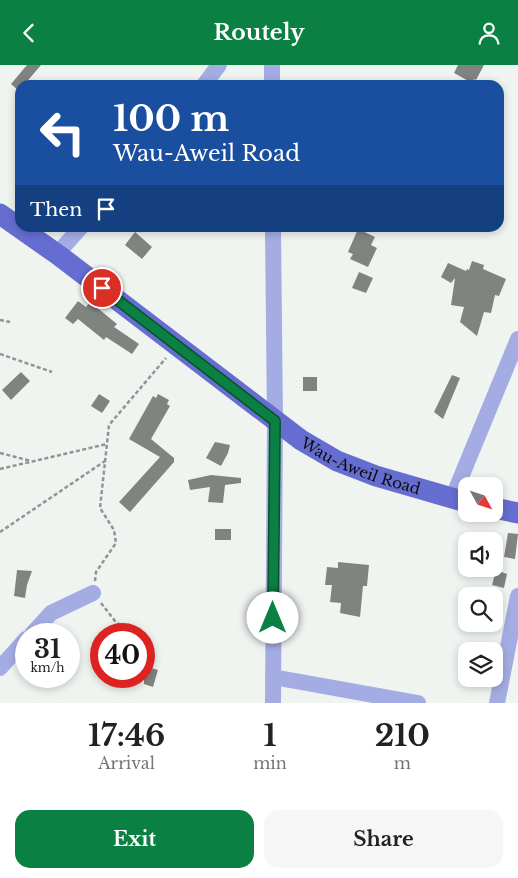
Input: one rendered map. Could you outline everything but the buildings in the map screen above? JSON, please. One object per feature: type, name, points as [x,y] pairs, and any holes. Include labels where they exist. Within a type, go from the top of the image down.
[{"type":"main road","name":"Wau-Aweil Road","points":[[0,213],[15,224]]},
{"type":"main road","name":"Wau-Aweil Road","points":[[26,232],[301,440],[337,461],[376,476],[458,501]]},
{"type":"main road","points":[[503,510],[518,513]]},
{"type":"street","points":[[208,80],[219,65]]},
{"type":"street","points":[[272,65],[272,80]]},
{"type":"street","points":[[57,254],[77,232]]},
{"type":"street","points":[[272,703],[275,421],[274,232]]},
{"type":"street","points":[[468,477],[518,339]]},
{"type":"street","points":[[42,623],[51,613],[93,593]]},
{"type":"street","points":[[497,703],[518,596]]},
{"type":"street","points":[[0,668],[15,651]]},
{"type":"street","points":[[273,677],[418,703]]},
{"type":"path","points":[[0,320],[10,322]]},
{"type":"path","points":[[118,623],[93,593],[96,572],[116,543],[114,530],[100,508],[108,425],[176,345]]},
{"type":"path","points":[[0,354],[52,372]]},
{"type":"path","points":[[0,469],[107,443]]},
{"type":"path","points":[[0,453],[33,461]]},
{"type":"path","points":[[0,532],[105,461]]},
{"type":"route","points":[[102,288],[275,421],[273,618]]}]
